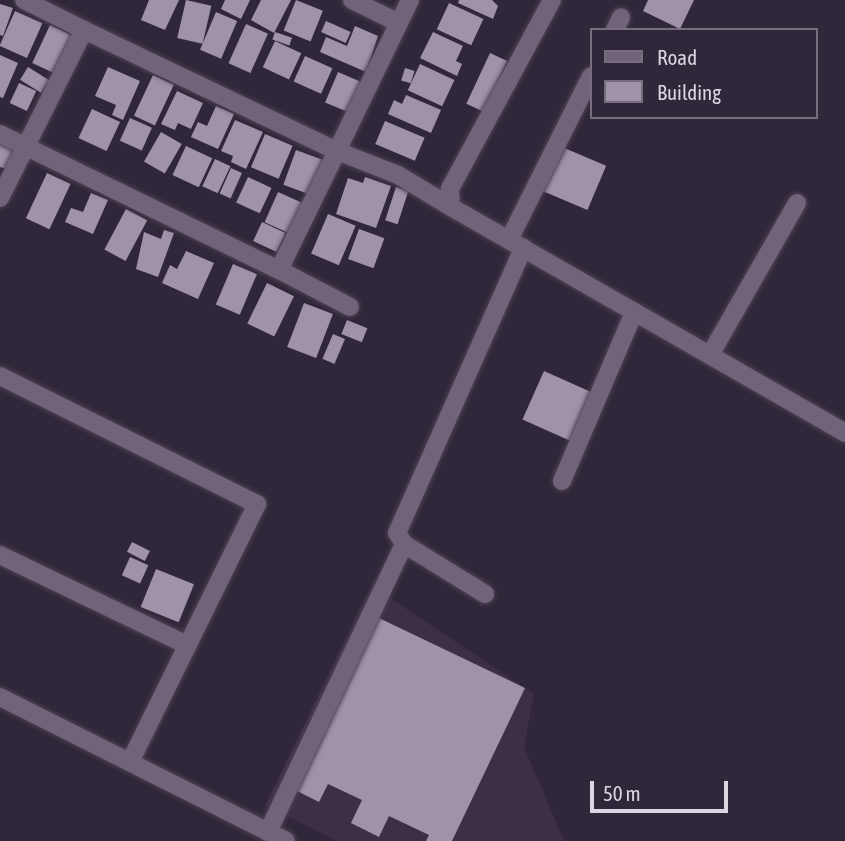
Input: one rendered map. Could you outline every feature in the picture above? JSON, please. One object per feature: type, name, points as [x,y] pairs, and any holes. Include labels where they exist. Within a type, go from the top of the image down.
[{"type":"street","points":[[24,0],[337,151],[398,175],[845,433]]},
{"type":"street","points":[[352,0],[399,23]]},
{"type":"street","points":[[279,270],[410,0]]},
{"type":"street","points":[[451,207],[450,189],[552,0]]},
{"type":"street","points":[[0,198],[84,30]]},
{"type":"street","points":[[485,594],[404,544],[397,533],[516,244],[590,78]]},
{"type":"street","points":[[0,134],[350,307]]},
{"type":"street","points":[[710,355],[797,203]]},
{"type":"street","points":[[562,481],[634,312]]},
{"type":"street","points":[[0,376],[257,504],[131,760]]},
{"type":"street","points":[[268,832],[404,544]]},
{"type":"street","points":[[0,555],[187,645]]},
{"type":"street","points":[[0,697],[131,760],[286,841]]},
{"type":"shaded area","points":[[372,586],[534,694],[524,747],[564,841],[337,841],[265,805]]},
{"type":"building","points":[[149,0],[179,0],[165,30],[141,20]]},
{"type":"building","points":[[186,0],[211,6],[203,44],[177,38]]},
{"type":"building","points":[[225,0],[250,0],[241,19],[221,9]]},
{"type":"building","points":[[261,0],[291,0],[274,33],[251,20]]},
{"type":"building","points":[[296,0],[323,11],[311,41],[284,31]]},
{"type":"building","points":[[459,0],[492,0],[498,6],[493,19],[458,3]]},
{"type":"building","points":[[648,0],[694,0],[680,28],[643,11]]},
{"type":"building","points":[[449,3],[483,19],[471,45],[437,29]]},
{"type":"building","points":[[0,4],[13,8],[3,36],[0,35]]},
{"type":"building","points":[[15,11],[42,23],[27,58],[0,46]]},
{"type":"building","points":[[216,12],[237,21],[221,59],[200,50]]},
{"type":"building","points":[[326,21],[351,32],[346,43],[321,32]]},
{"type":"building","points":[[246,24],[268,34],[250,73],[229,63]]},
{"type":"building","points":[[50,25],[74,36],[56,74],[32,63]]},
{"type":"building","points":[[355,26],[378,36],[366,72],[320,52],[326,37],[347,46]]},
{"type":"building","points":[[275,32],[292,38],[289,45],[272,40]]},
{"type":"building","points":[[433,32],[463,46],[456,61],[462,64],[457,76],[420,58]]},
{"type":"building","points":[[275,41],[301,53],[289,80],[263,67]]},
{"type":"building","points":[[490,53],[507,61],[484,112],[466,104]]},
{"type":"building","points":[[0,55],[18,63],[3,98],[0,97]]},
{"type":"building","points":[[305,56],[332,68],[321,94],[294,82]]},
{"type":"building","points":[[420,64],[454,80],[442,106],[408,90]]},
{"type":"building","points":[[28,67],[49,80],[41,93],[20,80]]},
{"type":"building","points":[[108,67],[140,81],[123,120],[112,115],[116,105],[95,96]]},
{"type":"building","points":[[405,68],[415,71],[411,83],[401,80]]},
{"type":"building","points":[[338,72],[362,82],[349,113],[325,102]]},
{"type":"building","points":[[153,75],[174,85],[155,126],[134,116]]},
{"type":"building","points":[[19,83],[36,91],[27,111],[10,103]]},
{"type":"building","points":[[177,91],[203,103],[191,129],[178,123],[175,130],[161,124]]},
{"type":"building","points":[[406,95],[441,110],[431,133],[388,114],[394,100],[402,104]]},
{"type":"building","points":[[216,106],[234,114],[218,149],[191,137],[198,122],[207,126]]},
{"type":"building","points":[[92,109],[120,122],[107,151],[78,138]]},
{"type":"building","points":[[130,118],[152,128],[142,151],[120,141]]},
{"type":"building","points":[[235,120],[263,132],[246,169],[231,162],[233,156],[221,151]]},
{"type":"building","points":[[385,121],[425,138],[415,161],[375,144]]},
{"type":"building","points":[[161,132],[182,144],[165,173],[144,161]]},
{"type":"building","points":[[265,134],[293,146],[279,179],[251,167]]},
{"type":"building","points":[[0,144],[15,151],[7,169],[0,167]]},
{"type":"building","points":[[186,146],[212,158],[199,187],[172,175]]},
{"type":"building","points":[[562,147],[606,166],[587,210],[543,191]]},
{"type":"building","points":[[296,150],[323,160],[311,195],[283,185]]},
{"type":"building","points":[[215,159],[230,166],[218,193],[202,186]]},
{"type":"building","points":[[231,168],[242,173],[231,198],[220,194]]},
{"type":"building","points":[[47,173],[71,184],[49,229],[26,218]]},
{"type":"building","points":[[248,177],[272,188],[260,213],[236,202]]},
{"type":"building","points":[[365,177],[391,186],[376,228],[336,214],[348,178],[363,183]]},
{"type":"building","points":[[396,187],[408,191],[398,224],[385,220]]},
{"type":"building","points":[[278,192],[303,203],[289,233],[265,222]]},
{"type":"building","points":[[91,193],[108,200],[93,234],[65,222],[71,208],[83,212]]},
{"type":"building","points":[[126,209],[147,220],[126,261],[104,250]]},
{"type":"building","points":[[328,214],[356,226],[339,265],[311,254]]},
{"type":"building","points":[[262,222],[286,233],[277,252],[253,241]]},
{"type":"building","points":[[359,229],[384,238],[373,268],[348,259]]},
{"type":"building","points":[[164,230],[174,233],[158,277],[136,269],[144,232],[161,239]]},
{"type":"building","points":[[186,251],[214,263],[198,299],[162,283],[170,265],[177,269]]},
{"type":"building","points":[[233,264],[257,274],[240,315],[216,305]]},
{"type":"building","points":[[267,283],[294,296],[274,337],[247,323]]},
{"type":"building","points":[[304,303],[333,314],[316,358],[287,347]]},
{"type":"building","points":[[347,320],[367,328],[362,342],[341,334]]},
{"type":"building","points":[[333,334],[345,339],[334,364],[322,359]]},
{"type":"building","points":[[544,371],[593,393],[572,441],[522,419]]},
{"type":"building","points":[[132,542],[150,551],[145,561],[127,552]]},
{"type":"building","points":[[130,557],[148,565],[140,583],[122,575]]},
{"type":"building","points":[[156,569],[194,584],[179,622],[141,607]]},
{"type":"building","points":[[379,618],[525,688],[452,841],[426,841],[429,835],[389,816],[379,837],[351,823],[362,800],[328,784],[319,802],[295,790]]}]
